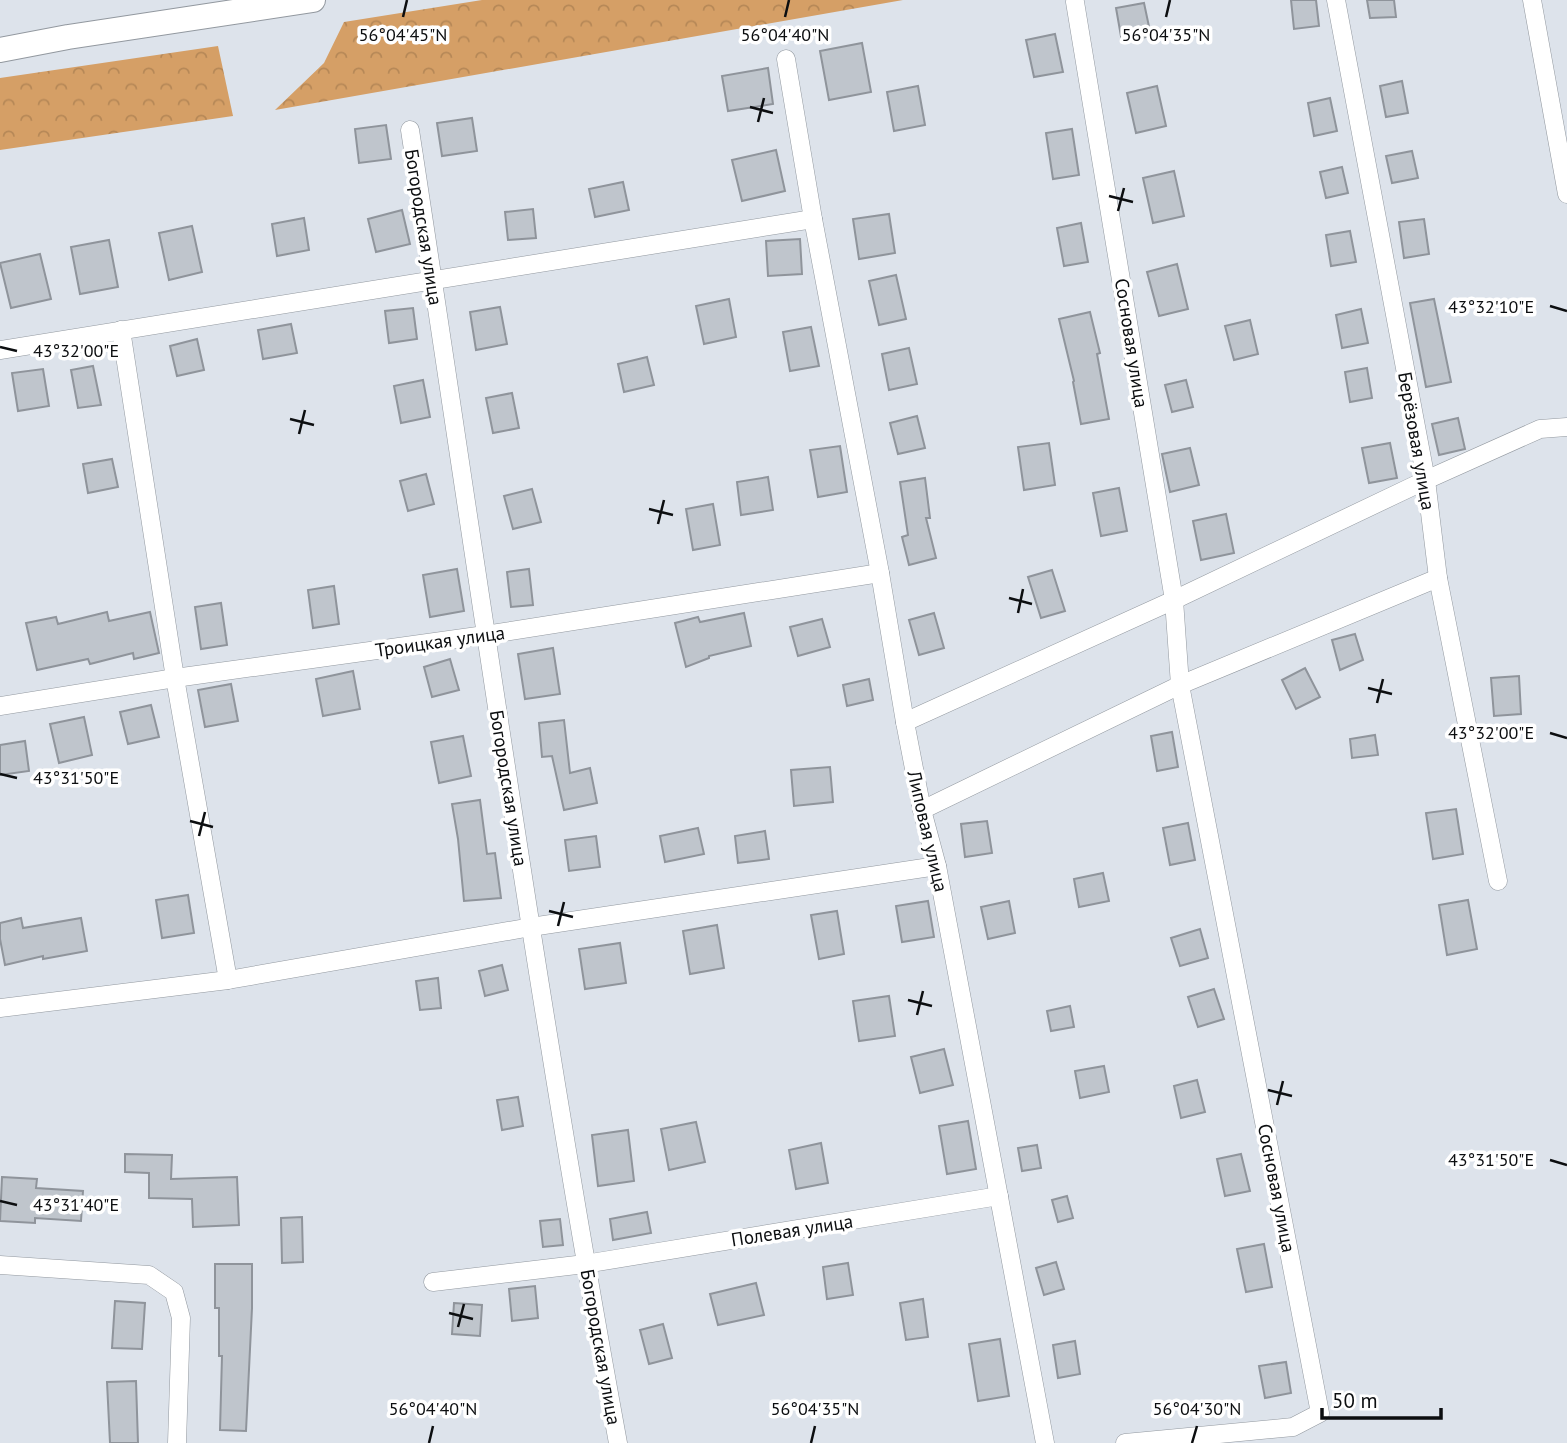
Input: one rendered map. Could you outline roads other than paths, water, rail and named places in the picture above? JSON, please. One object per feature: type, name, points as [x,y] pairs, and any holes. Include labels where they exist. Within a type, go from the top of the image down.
[{"type":"street","points":[[0,50],[68,37],[313,0]]},
{"type":"street","name":"Берёзовая улица","points":[[1336,0],[1426,480],[1438,578],[1499,881]]},
{"type":"street","points":[[1532,0],[1564,164],[1567,194]]},
{"type":"street","name":"Сосновая улица","points":[[1076,2],[1174,600],[1180,685],[1320,1413],[1293,1427],[1125,1443]]},
{"type":"street","name":"Липовая улица","points":[[786,59],[905,722],[922,810],[937,866],[1045,1443]]},
{"type":"street","name":"Богородская улица","points":[[410,131],[531,926],[585,1264],[618,1443]]},
{"type":"street","points":[[0,350],[813,219]]},
{"type":"street","points":[[121,330],[175,678],[228,980]]},
{"type":"street","points":[[905,722],[1540,429],[1567,427]]},
{"type":"street","name":"Троицкая улица","points":[[0,706],[175,678],[485,635],[880,573]]},
{"type":"street","points":[[922,810],[1180,685],[1438,578]]},
{"type":"street","points":[[0,1008],[228,980],[531,926],[937,866]]},
{"type":"street","name":"Полевая улица","points":[[433,1282],[585,1264],[999,1196]]},
{"type":"street","points":[[0,1265],[149,1275],[174,1292],[181,1318],[177,1443]]}]
